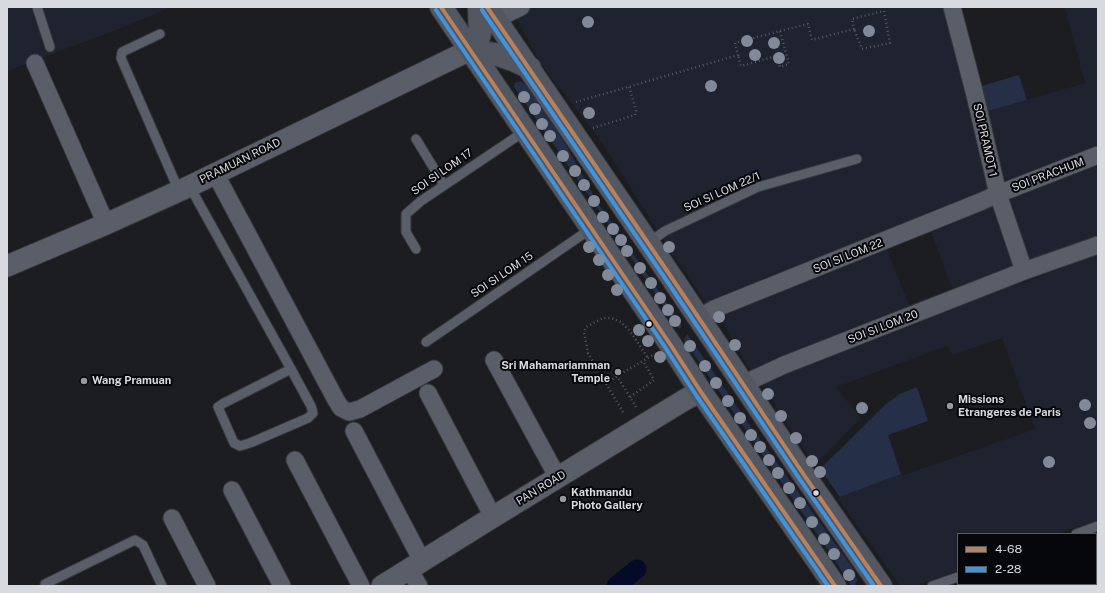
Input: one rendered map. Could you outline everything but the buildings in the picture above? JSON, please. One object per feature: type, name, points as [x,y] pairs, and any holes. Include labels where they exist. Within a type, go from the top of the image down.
[{"type":"main road","points":[[441,7],[592,228],[701,392],[835,586]]},
{"type":"main road","points":[[470,50],[478,45],[487,11]]},
{"type":"main road","points":[[487,11],[530,68],[804,475],[881,586]]},
{"type":"main road","points":[[470,50],[495,54],[530,68]]},
{"type":"street","points":[[487,11],[521,7]]},
{"type":"street","name":"SOI PRAMOT 1","points":[[952,7],[975,95],[998,194],[1024,271]]},
{"type":"street","name":"PRAMUAN ROAD","points":[[7,266],[106,224],[184,188],[470,50]]},
{"type":"street","points":[[35,63],[106,224]]},
{"type":"street","name":"SOI PRACHUM","points":[[998,194],[1098,155]]},
{"type":"street","points":[[215,173],[341,408],[349,412],[360,409],[434,369]]},
{"type":"street","name":"SOI SI LOM 22","points":[[699,318],[714,309],[998,194]]},
{"type":"street","name":"SOI SI LOM 20","points":[[744,384],[784,366],[1024,271],[1098,245]]},
{"type":"street","points":[[494,360],[558,478]]},
{"type":"street","name":"PAN ROAD","points":[[382,586],[417,572],[493,517],[686,399],[701,392]]},
{"type":"street","points":[[428,393],[493,517]]},
{"type":"street","points":[[354,431],[417,572]]},
{"type":"street","points":[[295,460],[361,586]]},
{"type":"street","points":[[232,490],[282,586]]},
{"type":"street","points":[[172,518],[207,586]]},
{"type":"lane","points":[[37,7],[50,46]]},
{"type":"lane","points":[[160,34],[122,52],[121,58],[184,188],[291,369],[311,406],[313,413],[308,418],[250,443],[240,446],[234,443],[218,407],[224,402],[291,369]]},
{"type":"lane","name":"SOI SI LOM 17","points":[[416,249],[406,232],[406,214],[421,200],[525,131]]},
{"type":"lane","points":[[416,138],[444,185]]},
{"type":"lane","name":"SOI SI LOM 22/1","points":[[648,242],[665,231],[758,187],[856,159]]},
{"type":"lane","name":"SOI SI LOM 15","points":[[426,342],[592,228]]},
{"type":"lane","points":[[1079,533],[1098,526]]},
{"type":"lane","points":[[45,586],[45,584],[135,540],[143,545],[162,586]]},
{"type":"lane","points":[[932,586],[957,577]]},
{"type":"path","points":[[884,11],[890,43],[862,50],[854,29],[852,19],[884,11]]},
{"type":"path","points":[[780,31],[789,64],[780,67],[776,56],[741,66],[735,43],[780,31],[808,24],[812,40],[854,29]]},
{"type":"path","points":[[574,102],[738,55]]},
{"type":"path","points":[[592,128],[635,115],[636,111],[629,86]]},
{"type":"path","points":[[623,412],[588,353],[584,332],[586,327],[603,318],[611,318],[621,322],[630,331],[648,358]]},
{"type":"path","points":[[606,384],[657,352]]},
{"type":"path","points":[[630,397],[654,380],[643,361]]},
{"type":"path","points":[[618,376],[639,413]]},
{"type":"shaded area","points":[[7,7],[171,7],[129,25],[7,71]]},
{"type":"shaded area","points":[[526,7],[944,7],[976,132],[1022,284],[1098,254],[1098,520],[1060,533],[957,533],[957,570],[916,586],[900,586],[838,498],[901,474],[904,475],[1035,429],[1002,338],[953,355],[947,346],[836,387],[861,418],[815,465],[781,415],[761,381],[743,359],[718,312],[710,309],[661,236],[605,147],[560,88],[559,89],[537,57],[513,13]],"holes":[[[930,229],[952,288],[909,305],[885,244]]]},
{"type":"shaded area","points":[[1065,7],[1098,7],[1098,241],[1027,262],[1006,199],[1086,151],[1011,179],[1005,178],[1001,172],[984,112],[1085,83]]},
{"type":"shaded area","points":[[1019,75],[1027,100],[984,112],[978,87]]},
{"type":"shaded area","points":[[521,81],[529,88],[566,145],[596,200],[681,323],[681,327],[679,329],[514,87],[515,83]]},
{"type":"shaded area","points":[[687,334],[747,421],[855,571],[857,580],[855,585],[851,586],[684,340]]},
{"type":"shaded area","points":[[917,387],[928,421],[888,435],[901,474],[840,497],[820,469],[886,404],[900,394]]},
{"type":"waterway","points":[[616,586],[637,569]]},
{"type":"transit line","name":"4-68","points":[[441,7],[701,392],[835,586]]},
{"type":"transit line","name":"4-68","points":[[487,7],[804,475],[881,586]]},
{"type":"transit line","name":"2-28","points":[[436,10],[696,395],[828,586]]},
{"type":"transit line","name":"2-28","points":[[482,10],[799,478],[874,586]]},
{"type":"place","name":"Sri Mahamariamman Temple","points":[[618,372]]},
{"type":"place","name":"Wang Pramuan","points":[[84,381]]},
{"type":"place","name":"Missions Etrangeres de Paris","points":[[950,406]]},
{"type":"place","name":"Kathmandu Photo Gallery","points":[[563,499]]}]
